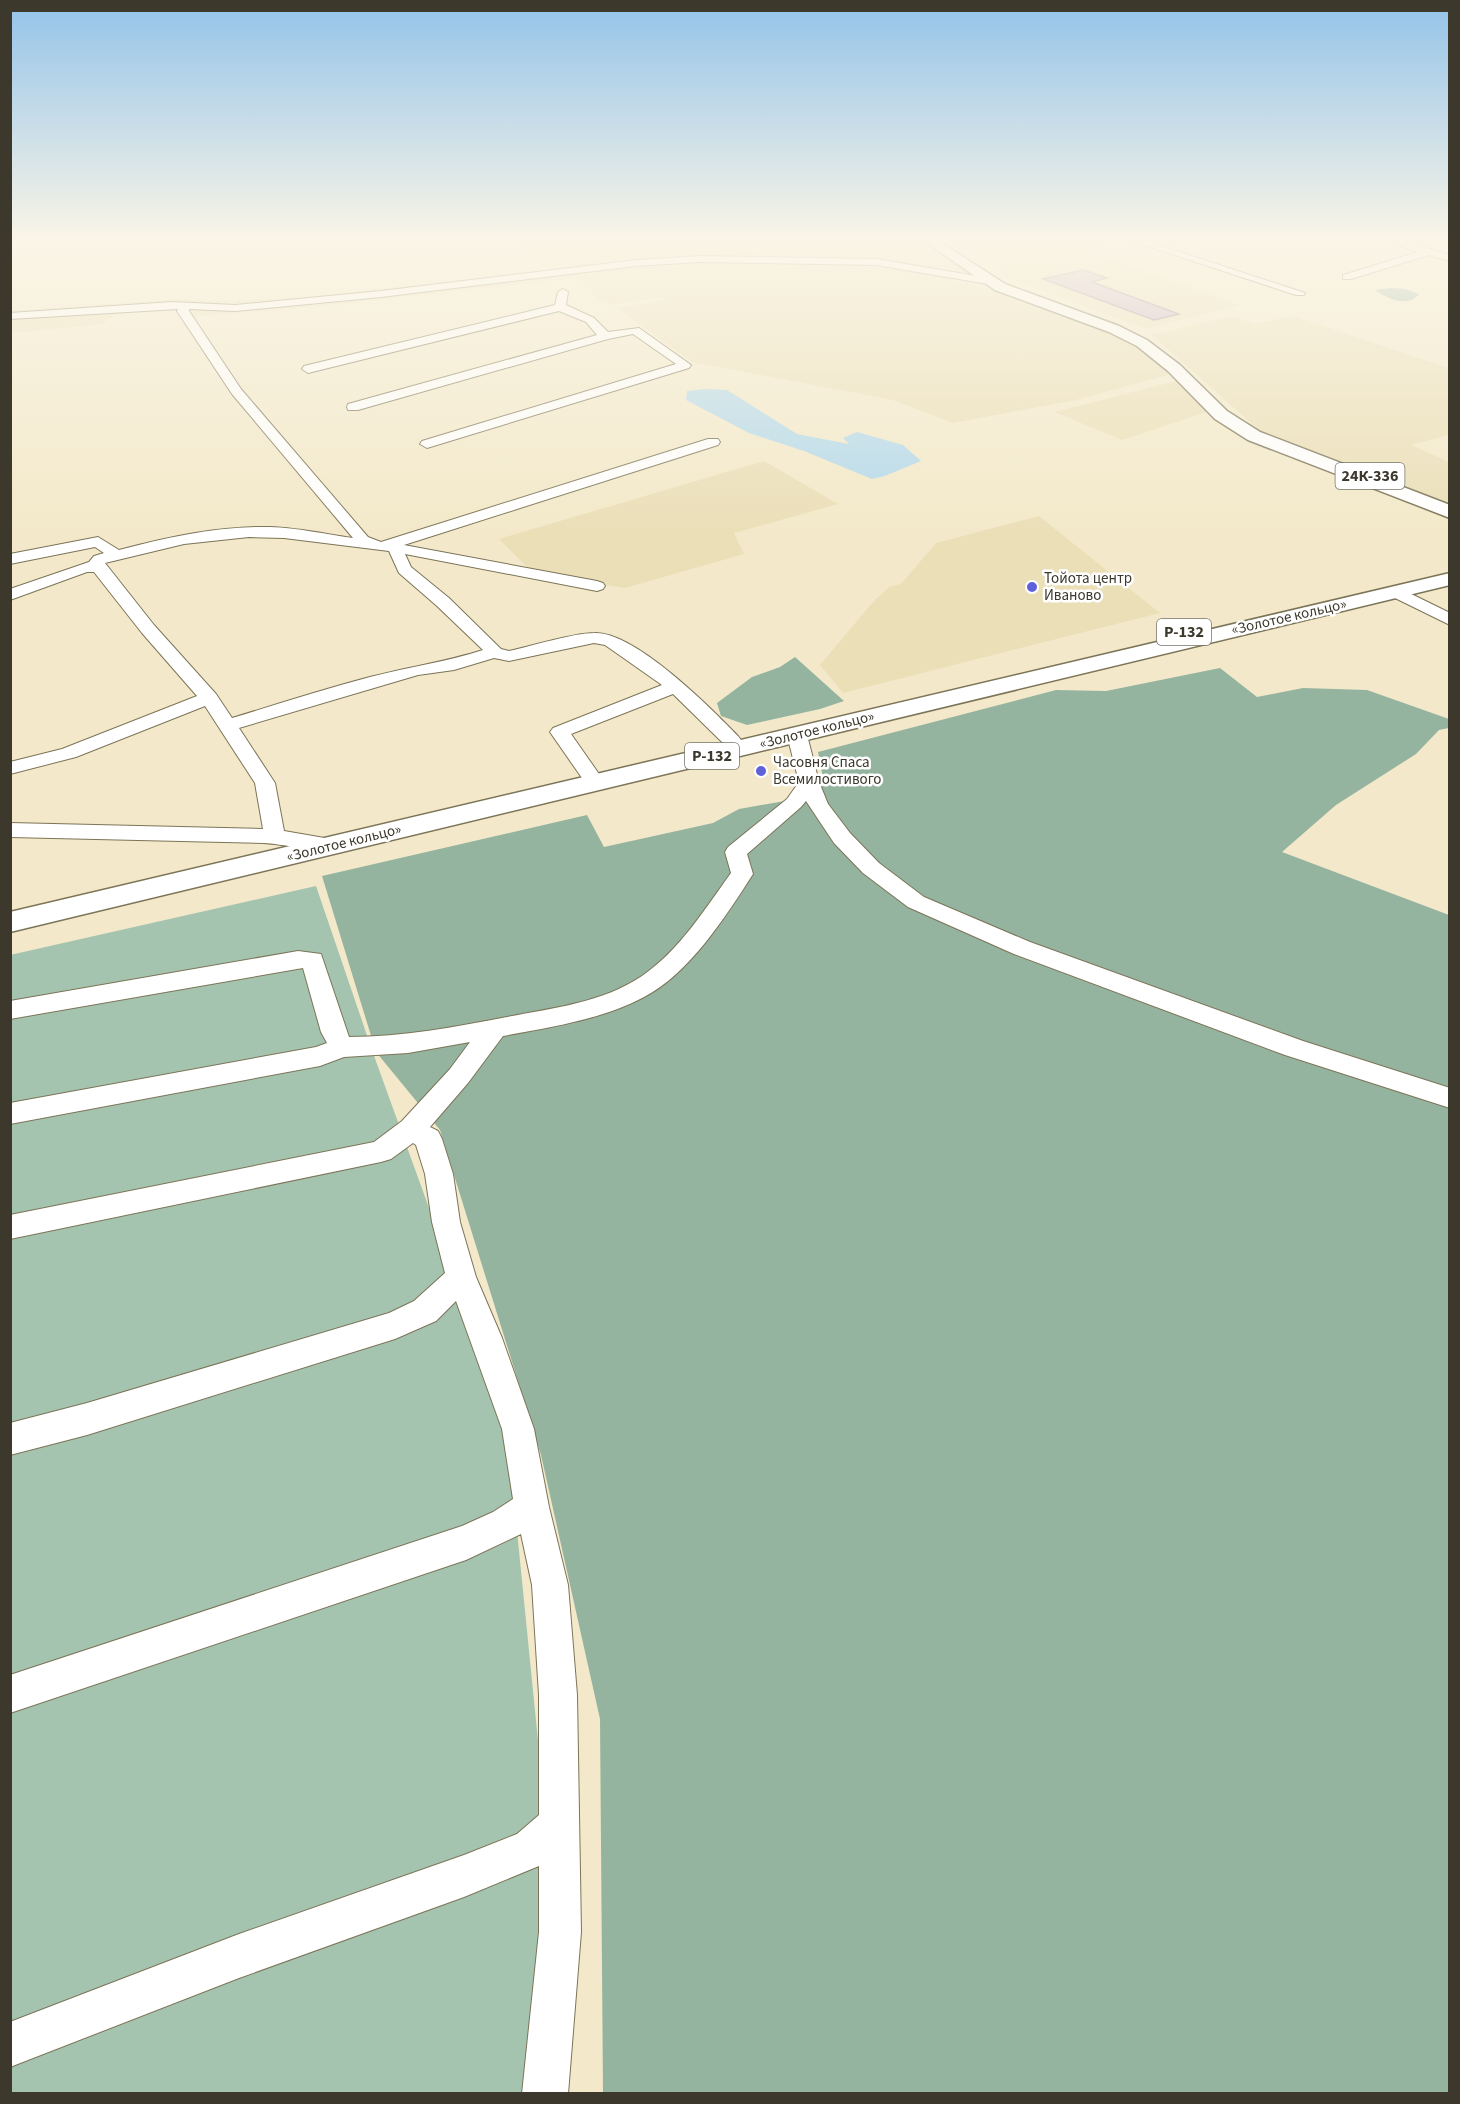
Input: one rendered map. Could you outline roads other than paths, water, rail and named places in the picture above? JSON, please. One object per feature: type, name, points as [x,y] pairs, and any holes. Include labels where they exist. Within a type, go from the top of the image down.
[{"type":"main road","name":"24К-336","points":[[1128,336],[1142,343],[1174,368],[1221,415],[1254,436],[1449,512]]},
{"type":"main road","name":"24К-336","points":[[1140,336],[1152,343],[1185,370],[1240,423],[1449,506]]},
{"type":"main road","name":"Р-132","points":[[1399,589],[1449,568]]},
{"type":"main road","name":"Р-132","points":[[1399,589],[1449,579]]},
{"type":"main road","name":"«Золотое кольцо»","points":[[10,909],[323,843],[798,735],[1399,589]]},
{"type":"main road","name":"«Золотое кольцо»","points":[[10,922],[589,774],[1399,589]]},
{"type":"street","points":[[200,336],[236,391],[363,540],[385,546],[397,556],[405,570],[447,605],[492,649],[493,653]]},
{"type":"street","points":[[308,369],[441,336]]},
{"type":"street","points":[[353,407],[604,336]]},
{"type":"street","points":[[427,444],[685,365],[644,336]]},
{"type":"street","points":[[385,546],[713,442]]},
{"type":"street","points":[[10,595],[92,567],[100,559],[116,555],[201,537],[270,532],[385,546],[597,586]]},
{"type":"street","points":[[10,559],[98,542],[116,555]]},
{"type":"street","points":[[10,574],[69,565],[92,567],[209,698],[265,783],[274,837]]},
{"type":"street","points":[[1399,589],[1449,620]]},
{"type":"street","points":[[226,726],[418,670],[454,665],[493,653],[509,656],[594,638],[610,640],[675,687],[731,740]]},
{"type":"street","points":[[589,774],[560,732],[675,687]]},
{"type":"street","points":[[10,768],[69,753],[209,698]]},
{"type":"street","points":[[798,735],[809,782],[818,805],[842,838],[871,868],[916,902],[1022,948],[1294,1048],[1449,1098]]},
{"type":"street","points":[[10,1114],[320,1056],[342,1047],[367,1048],[435,1040],[494,1029],[560,1015],[619,998],[652,982],[684,950],[742,874],[736,852],[794,803],[809,782]]},
{"type":"street","points":[[10,830],[274,837],[323,843]]},
{"type":"street","points":[[10,1010],[298,959],[313,960],[334,1032],[342,1047]]},
{"type":"street","points":[[10,1227],[381,1151],[411,1129],[459,1076],[494,1029]]},
{"type":"street","points":[[411,1129],[428,1139],[439,1174],[446,1222],[461,1277],[486,1338],[518,1429],[532,1507],[550,1585],[558,1695],[560,1932],[545,2094]]},
{"type":"street","points":[[10,1439],[87,1419],[395,1325],[425,1311],[461,1277]]},
{"type":"street","points":[[10,1694],[466,1542],[505,1524],[532,1507]]},
{"type":"street","points":[[10,2044],[239,1956],[464,1876],[531,1849],[559,1824]]},
{"type":"water","points":[[727,390],[797,434],[849,444],[843,438],[857,432],[903,445],[921,461],[872,479],[804,451],[749,433],[686,400],[687,391]]},
{"type":"place","name":"Тойота центр Иваново","points":[[1032,587]]},
{"type":"place","name":"Часовня Спаса Всемилостивого","points":[[761,771]]}]
